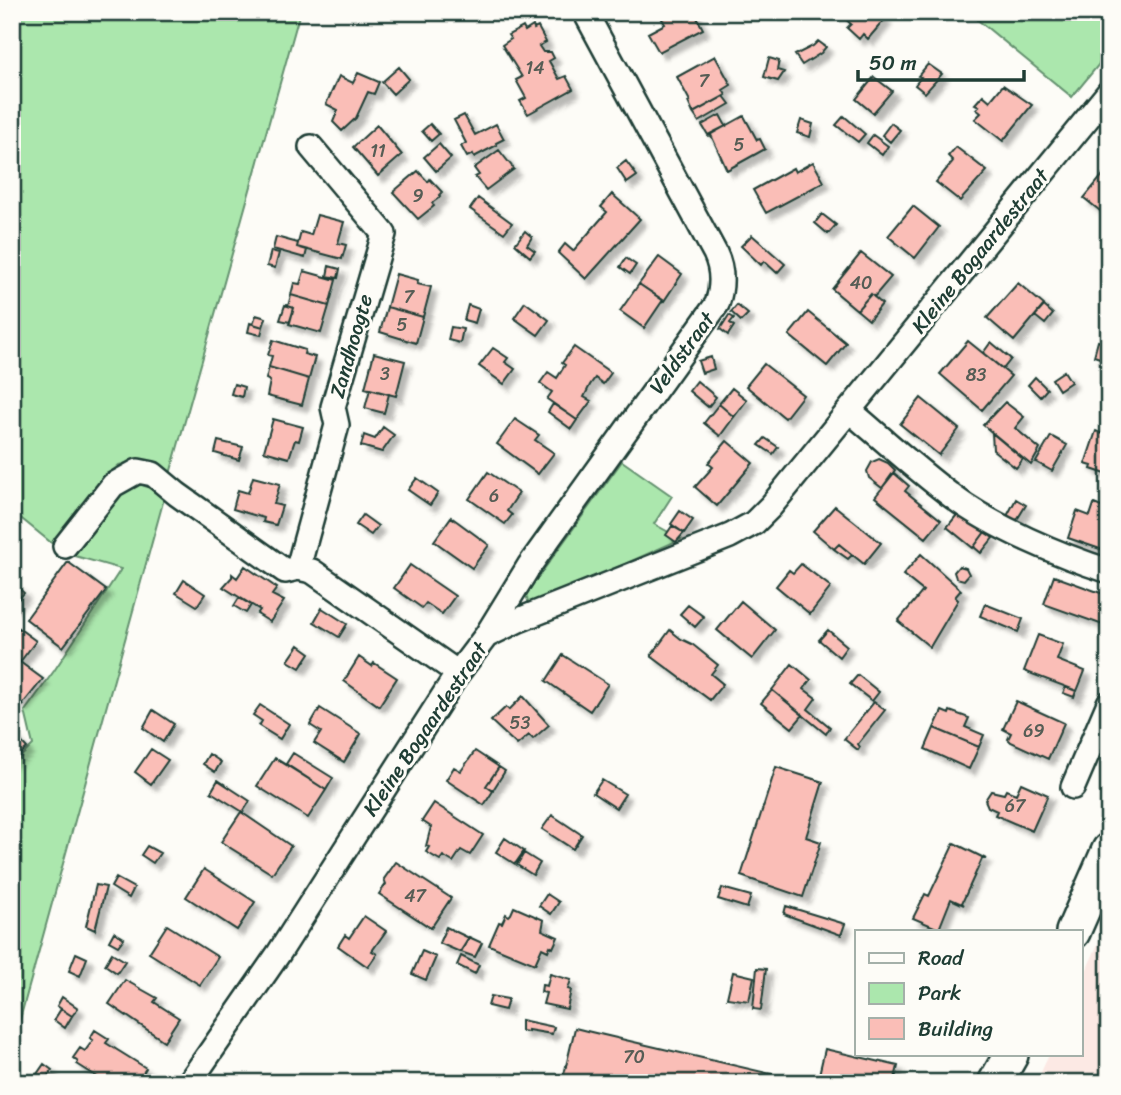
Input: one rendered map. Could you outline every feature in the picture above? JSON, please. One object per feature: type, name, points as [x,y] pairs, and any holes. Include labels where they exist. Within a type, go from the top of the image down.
[{"type":"main road","points":[[1074,930],[1109,850]]},
{"type":"main road","points":[[995,1083],[1009,1056]]},
{"type":"street","name":"Veldstraat","points":[[486,636],[529,566],[710,317],[721,291],[720,264],[715,253],[585,12]]},
{"type":"street","name":"Kleine Bogaardestraat","points":[[189,1083],[279,953],[458,673],[486,636],[519,620],[730,536],[754,523],[850,411],[1109,92]]},
{"type":"street","name":"Zandhoogte","points":[[298,568],[337,425],[333,407],[384,234],[311,147]]},
{"type":"street","points":[[850,411],[955,499],[1010,530],[1080,562],[1109,571]]},
{"type":"street","points":[[65,546],[113,485],[138,471],[153,474],[177,495],[285,571],[298,568],[312,571],[458,673]]},
{"type":"street","points":[[1073,787],[1109,703]]},
{"type":"shaded area","points":[[1109,919],[1109,1083],[1036,1083],[1049,1056],[1082,1056],[1082,980]]},
{"type":"green space","points":[[12,12],[300,12],[170,474],[140,460],[119,465],[108,475],[54,545],[12,511]]},
{"type":"green space","points":[[968,12],[1096,12],[1109,22],[1109,52],[1072,97]]},
{"type":"green space","points":[[622,461],[672,496],[654,524],[681,539],[533,605],[529,604],[526,595],[529,590]]},
{"type":"green space","points":[[134,481],[165,495],[12,1048],[12,765],[33,745],[25,711],[121,569],[68,554],[109,503]]},
{"type":"building","points":[[667,12],[694,12],[703,29],[659,52],[648,33],[665,24],[662,19],[669,15]]},
{"type":"building","points":[[847,12],[877,12],[885,19],[868,39],[863,34],[859,39],[847,28],[851,24],[843,17]]},
{"type":"building","points":[[533,26],[534,29],[538,27],[546,42],[539,46],[543,52],[551,52],[554,58],[549,61],[559,79],[566,76],[573,89],[528,114],[520,101],[526,98],[516,80],[522,77],[502,45],[511,39],[508,35],[523,27],[525,31]]},
{"type":"building","points":[[818,41],[826,47],[802,65],[795,55]]},
{"type":"building","points":[[715,56],[731,85],[723,90],[726,95],[693,113],[688,102],[690,101],[677,77]]},
{"type":"building","points":[[769,58],[779,61],[777,70],[784,72],[778,81],[764,77]]},
{"type":"building","points":[[928,64],[942,74],[925,93],[915,85],[921,77],[918,76]]},
{"type":"building","points":[[399,67],[409,79],[393,94],[382,82]]},
{"type":"building","points":[[358,73],[379,82],[374,94],[368,92],[356,118],[342,131],[333,122],[338,110],[326,104],[339,76],[353,83]]},
{"type":"building","points":[[874,77],[892,91],[873,113],[856,99]]},
{"type":"building","points":[[1003,85],[1032,105],[1003,141],[975,119],[981,113],[976,109],[979,106],[975,104],[983,95],[990,101]]},
{"type":"building","points":[[724,96],[730,104],[699,122],[693,113]]},
{"type":"building","points":[[464,115],[475,135],[496,124],[504,139],[474,157],[473,154],[467,157],[461,146],[466,143],[454,120]]},
{"type":"building","points":[[720,115],[726,126],[708,135],[702,125]]},
{"type":"building","points":[[744,116],[765,149],[727,170],[711,135],[708,136]]},
{"type":"building","points":[[844,116],[865,134],[858,142],[836,125]]},
{"type":"building","points":[[801,120],[813,124],[810,137],[797,133]]},
{"type":"building","points":[[891,123],[900,130],[890,142],[882,135]]},
{"type":"building","points":[[430,124],[439,134],[431,141],[422,131]]},
{"type":"building","points":[[377,125],[402,155],[378,176],[353,147]]},
{"type":"building","points":[[873,135],[888,146],[882,155],[867,143]]},
{"type":"building","points":[[439,144],[451,158],[436,171],[424,157]]},
{"type":"building","points":[[956,147],[987,171],[960,201],[936,182],[953,161],[948,156]]},
{"type":"building","points":[[499,150],[514,169],[486,190],[475,177],[479,175],[474,168]]},
{"type":"building","points":[[626,161],[637,176],[627,183],[617,168]]},
{"type":"building","points":[[813,162],[824,182],[766,213],[753,190],[793,168],[795,172]]},
{"type":"building","points":[[418,171],[442,192],[432,203],[434,206],[418,219],[393,192]]},
{"type":"building","points":[[1106,171],[1109,173],[1109,218],[1084,198]]},
{"type":"building","points":[[612,194],[640,219],[586,279],[558,253],[565,244],[573,251],[607,212],[601,207]]},
{"type":"building","points":[[478,198],[512,223],[504,233],[470,209]]},
{"type":"building","points":[[913,206],[939,227],[915,258],[888,236]]},
{"type":"building","points":[[822,214],[836,225],[828,234],[815,223]]},
{"type":"building","points":[[317,215],[344,222],[338,243],[346,245],[342,259],[297,247],[301,232],[311,235]]},
{"type":"building","points":[[525,231],[532,237],[527,245],[535,251],[530,257],[515,244]]},
{"type":"building","points":[[752,235],[785,264],[777,273],[764,261],[761,265],[741,246]]},
{"type":"building","points":[[276,237],[298,243],[297,247],[307,250],[305,258],[273,249]]},
{"type":"building","points":[[271,251],[279,253],[275,268],[267,266]]},
{"type":"building","points":[[861,253],[891,277],[874,297],[871,294],[857,310],[832,289]]},
{"type":"building","points":[[659,257],[682,274],[664,301],[639,284]]},
{"type":"building","points":[[626,258],[636,265],[630,274],[620,267]]},
{"type":"building","points":[[329,266],[340,269],[338,278],[327,276]]},
{"type":"building","points":[[304,271],[336,280],[329,306],[291,295],[294,283],[300,284]]},
{"type":"building","points":[[396,274],[431,287],[423,317],[387,307]]},
{"type":"building","points":[[1018,283],[1044,305],[1014,341],[987,318]]},
{"type":"building","points":[[639,284],[663,300],[644,328],[620,311]]},
{"type":"building","points":[[871,294],[882,304],[869,320],[857,310]]},
{"type":"building","points":[[291,295],[329,306],[321,333],[289,324],[294,308],[288,306]]},
{"type":"building","points":[[525,302],[549,320],[538,335],[514,318]]},
{"type":"building","points":[[285,305],[294,308],[290,322],[280,320]]},
{"type":"building","points":[[468,305],[479,309],[475,323],[464,320]]},
{"type":"building","points":[[737,305],[748,314],[741,321],[731,312]]},
{"type":"building","points":[[1044,306],[1053,314],[1045,324],[1035,316]]},
{"type":"building","points":[[387,307],[423,317],[416,343],[380,332]]},
{"type":"building","points":[[808,312],[846,343],[827,366],[789,335]]},
{"type":"building","points":[[256,315],[266,318],[263,327],[253,324]]},
{"type":"building","points":[[729,315],[734,318],[730,323],[734,326],[728,335],[720,329]]},
{"type":"building","points":[[250,323],[263,327],[261,335],[248,332]]},
{"type":"building","points":[[451,327],[463,329],[460,343],[448,340]]},
{"type":"building","points":[[273,340],[305,350],[304,354],[315,357],[309,379],[269,367],[272,356],[268,355]]},
{"type":"building","points":[[968,341],[1011,376],[982,410],[940,374]]},
{"type":"building","points":[[1098,341],[1109,344],[1109,361],[1094,356]]},
{"type":"building","points":[[991,342],[1011,359],[1003,369],[983,353]]},
{"type":"building","points":[[574,347],[611,373],[603,384],[595,378],[584,397],[591,401],[577,420],[547,399],[552,392],[540,383],[548,372],[557,378],[565,365],[562,363]]},
{"type":"building","points":[[493,348],[508,358],[505,362],[515,369],[504,384],[479,366]]},
{"type":"building","points":[[374,353],[405,361],[396,396],[365,388]]},
{"type":"building","points":[[711,357],[714,369],[702,373],[698,361]]},
{"type":"building","points":[[764,364],[803,395],[785,418],[746,386]]},
{"type":"building","points":[[269,367],[309,379],[302,405],[267,396],[270,381],[266,379]]},
{"type":"building","points":[[1064,371],[1071,382],[1059,390],[1052,379]]},
{"type":"building","points":[[1035,377],[1047,389],[1040,397],[1028,385]]},
{"type":"building","points":[[697,381],[716,397],[708,407],[689,391]]},
{"type":"building","points":[[234,384],[244,387],[242,397],[231,394]]},
{"type":"building","points":[[732,388],[747,400],[734,417],[719,404]]},
{"type":"building","points":[[370,389],[389,394],[384,413],[365,408]]},
{"type":"building","points":[[921,398],[959,429],[939,455],[900,424]]},
{"type":"building","points":[[1005,402],[1024,417],[1015,428],[1040,449],[1031,465],[983,425]]},
{"type":"building","points":[[553,404],[577,420],[571,429],[548,412]]},
{"type":"building","points":[[719,404],[734,417],[720,436],[704,423]]},
{"type":"building","points":[[273,419],[303,427],[299,441],[295,440],[289,458],[264,451]]},
{"type":"building","points":[[515,419],[539,435],[535,440],[554,453],[538,474],[497,444]]},
{"type":"building","points":[[383,427],[394,435],[382,452],[361,446],[364,435],[375,439]]},
{"type":"building","points":[[1105,430],[1109,432],[1109,475],[1085,464],[1096,431],[1103,434]]},
{"type":"building","points":[[992,433],[1023,459],[1016,468],[993,450]]},
{"type":"building","points":[[1051,436],[1067,445],[1052,471],[1036,462]]},
{"type":"building","points":[[765,438],[778,447],[773,454],[759,445]]},
{"type":"building","points":[[218,441],[243,447],[239,460],[215,453]]},
{"type":"building","points":[[727,441],[753,463],[717,506],[695,487],[713,467],[708,463]]},
{"type":"building","points":[[879,459],[895,470],[882,488],[869,478],[867,471],[872,462]]},
{"type":"building","points":[[488,472],[519,493],[507,511],[512,515],[505,524],[469,499]]},
{"type":"building","points":[[894,473],[909,486],[905,491],[941,520],[926,538],[875,497]]},
{"type":"building","points":[[253,477],[280,484],[274,504],[282,506],[276,525],[263,522],[264,518],[233,509],[238,490],[248,493]]},
{"type":"building","points":[[417,478],[438,493],[430,505],[408,490]]},
{"type":"building","points":[[1016,499],[1026,505],[1015,523],[1006,518]]},
{"type":"building","points":[[1094,504],[1109,510],[1109,552],[1068,538],[1077,511],[1090,516]]},
{"type":"building","points":[[835,506],[881,543],[864,564],[839,544],[834,549],[813,531]]},
{"type":"building","points":[[680,511],[693,520],[684,533],[671,524]]},
{"type":"building","points":[[960,511],[985,532],[973,548],[947,527]]},
{"type":"building","points":[[363,515],[378,526],[371,535],[356,525]]},
{"type":"building","points":[[451,517],[489,545],[472,568],[434,541]]},
{"type":"building","points":[[672,526],[684,533],[676,542],[666,535]]},
{"type":"building","points":[[985,532],[993,538],[981,553],[974,547]]},
{"type":"building","points":[[839,544],[852,555],[848,559],[834,549]]},
{"type":"building","points":[[921,554],[961,590],[955,597],[958,600],[930,647],[898,621],[923,591],[903,575]]},
{"type":"building","points":[[68,562],[106,590],[63,647],[26,619]]},
{"type":"building","points":[[801,564],[831,587],[810,614],[776,586],[789,570],[793,573]]},
{"type":"building","points":[[410,565],[455,596],[442,614],[426,603],[422,608],[394,588]]},
{"type":"building","points":[[245,566],[277,588],[272,595],[284,601],[270,622],[257,614],[260,610],[223,587],[232,574],[237,578]]},
{"type":"building","points":[[959,566],[966,568],[969,574],[964,580],[956,578],[954,572]]},
{"type":"building","points":[[1054,576],[1109,596],[1109,609],[1103,625],[1044,604]]},
{"type":"building","points":[[184,580],[205,594],[197,606],[176,593]]},
{"type":"building","points":[[12,582],[24,593],[12,606]]},
{"type":"building","points":[[239,598],[251,605],[246,613],[234,606]]},
{"type":"building","points":[[741,601],[775,630],[752,659],[717,630]]},
{"type":"building","points":[[985,604],[1023,619],[1018,632],[980,616]]},
{"type":"building","points":[[688,605],[704,617],[695,627],[680,614]]},
{"type":"building","points":[[322,608],[347,624],[339,637],[314,622]]},
{"type":"building","points":[[17,627],[36,641],[20,662],[43,679],[24,706],[12,697],[12,634]]},
{"type":"building","points":[[670,630],[718,665],[711,674],[723,684],[710,700],[651,656]]},
{"type":"building","points":[[828,630],[847,646],[839,657],[819,640]]},
{"type":"building","points":[[1038,635],[1063,644],[1057,660],[1085,671],[1077,691],[1024,671]]},
{"type":"building","points":[[299,645],[310,653],[300,668],[288,661]]},
{"type":"building","points":[[563,655],[608,684],[590,711],[546,681]]},
{"type":"building","points":[[359,657],[397,678],[379,706],[344,681]]},
{"type":"building","points":[[792,664],[811,680],[804,689],[816,698],[808,709],[830,727],[826,734],[772,690]]},
{"type":"building","points":[[858,675],[879,692],[872,701],[850,684]]},
{"type":"building","points":[[1066,687],[1076,691],[1074,697],[1063,693]]},
{"type":"building","points":[[772,690],[803,715],[792,728],[761,703]]},
{"type":"building","points":[[523,696],[549,725],[533,739],[529,735],[517,745],[491,721],[506,707],[509,710]]},
{"type":"building","points":[[1016,701],[1064,723],[1048,759],[1008,739],[1011,733],[1003,729]]},
{"type":"building","points":[[874,702],[885,710],[858,744],[858,750],[844,739]]},
{"type":"building","points":[[260,705],[289,724],[280,739],[259,726],[262,721],[253,715]]},
{"type":"building","points":[[320,708],[361,734],[344,762],[314,743],[321,732],[310,725]]},
{"type":"building","points":[[153,710],[174,724],[163,742],[143,728]]},
{"type":"building","points":[[942,711],[969,718],[965,727],[984,735],[979,747],[934,728]]},
{"type":"building","points":[[934,728],[979,747],[969,769],[925,749]]},
{"type":"building","points":[[12,732],[27,748],[12,762]]},
{"type":"building","points":[[151,749],[168,760],[151,784],[135,772]]},
{"type":"building","points":[[475,751],[499,767],[486,786],[493,791],[484,805],[446,780],[454,767],[461,771]]},
{"type":"building","points":[[293,753],[333,778],[326,790],[286,764]]},
{"type":"building","points":[[209,754],[221,762],[215,772],[203,764]]},
{"type":"building","points":[[275,758],[326,790],[308,818],[257,786]]},
{"type":"building","points":[[499,767],[505,771],[493,790],[486,786]]},
{"type":"building","points":[[776,767],[823,782],[806,837],[821,842],[803,897],[741,876]]},
{"type":"building","points":[[218,780],[250,801],[243,812],[211,792]]},
{"type":"building","points":[[602,780],[625,794],[616,808],[593,793]]},
{"type":"building","points":[[1021,783],[1048,795],[1032,831],[995,815],[997,811],[988,807],[985,800],[991,791],[1004,794],[1006,790],[1016,794]]},
{"type":"building","points":[[434,803],[483,835],[470,855],[461,850],[453,862],[443,856],[440,860],[426,852],[431,827],[422,821]]},
{"type":"building","points":[[241,812],[291,846],[272,874],[221,842]]},
{"type":"building","points":[[552,815],[582,835],[573,849],[542,829]]},
{"type":"building","points":[[505,838],[524,851],[515,864],[496,852]]},
{"type":"building","points":[[954,843],[986,859],[982,859],[962,903],[964,905],[951,899],[939,929],[913,918],[925,894],[929,896]]},
{"type":"building","points":[[147,846],[160,853],[153,863],[141,855]]},
{"type":"building","points":[[524,853],[540,863],[533,875],[517,865]]},
{"type":"building","points":[[396,862],[451,898],[431,928],[379,894],[386,884],[384,879]]},
{"type":"building","points":[[204,869],[255,902],[237,930],[186,897]]},
{"type":"building","points":[[116,878],[134,888],[129,898],[111,887]]},
{"type":"building","points":[[96,885],[106,887],[95,930],[86,926]]},
{"type":"building","points":[[722,888],[751,896],[747,908],[718,899]]},
{"type":"building","points":[[547,894],[559,902],[551,914],[539,906]]},
{"type":"building","points":[[786,906],[845,924],[841,935],[784,914]]},
{"type":"building","points":[[514,907],[544,920],[542,930],[558,937],[553,948],[550,946],[548,951],[542,948],[535,964],[489,945],[499,922],[502,923],[506,914],[511,914]]},
{"type":"building","points":[[364,916],[386,931],[372,951],[377,954],[368,967],[338,946],[345,935],[349,938]]},
{"type":"building","points":[[167,925],[218,957],[200,985],[149,953]]},
{"type":"building","points":[[446,927],[469,938],[460,952],[439,943]]},
{"type":"building","points":[[114,932],[124,938],[118,946],[109,941]]},
{"type":"building","points":[[469,937],[482,943],[475,957],[461,952]]},
{"type":"building","points":[[422,951],[436,957],[426,980],[412,974]]},
{"type":"building","points":[[76,953],[87,958],[80,976],[69,971]]},
{"type":"building","points":[[112,953],[125,961],[117,973],[105,965]]},
{"type":"building","points":[[461,956],[479,965],[475,974],[457,965]]},
{"type":"building","points":[[757,968],[766,969],[761,1010],[753,1009]]},
{"type":"building","points":[[733,972],[754,977],[749,1001],[727,998]]},
{"type":"building","points":[[550,974],[571,980],[567,1009],[543,1004],[546,993],[541,992],[542,985],[547,986]]},
{"type":"building","points":[[125,980],[157,998],[154,1002],[179,1018],[164,1041],[109,1004]]},
{"type":"building","points":[[491,996],[508,999],[505,1010],[488,1006]]},
{"type":"building","points":[[62,997],[78,1008],[72,1016],[57,1006]]},
{"type":"building","points":[[61,1009],[72,1016],[65,1028],[54,1020]]},
{"type":"building","points":[[521,1020],[554,1027],[552,1034],[521,1031]]},
{"type":"building","points":[[575,1028],[591,1032],[809,1083],[562,1083]]},
{"type":"building","points":[[95,1030],[109,1039],[106,1043],[146,1068],[137,1083],[107,1083],[77,1064],[73,1058],[80,1048],[85,1051],[93,1040],[90,1038]]},
{"type":"building","points":[[825,1049],[898,1066],[894,1083],[817,1083]]},
{"type":"building","points":[[44,1064],[52,1070],[45,1080],[37,1074]]}]
